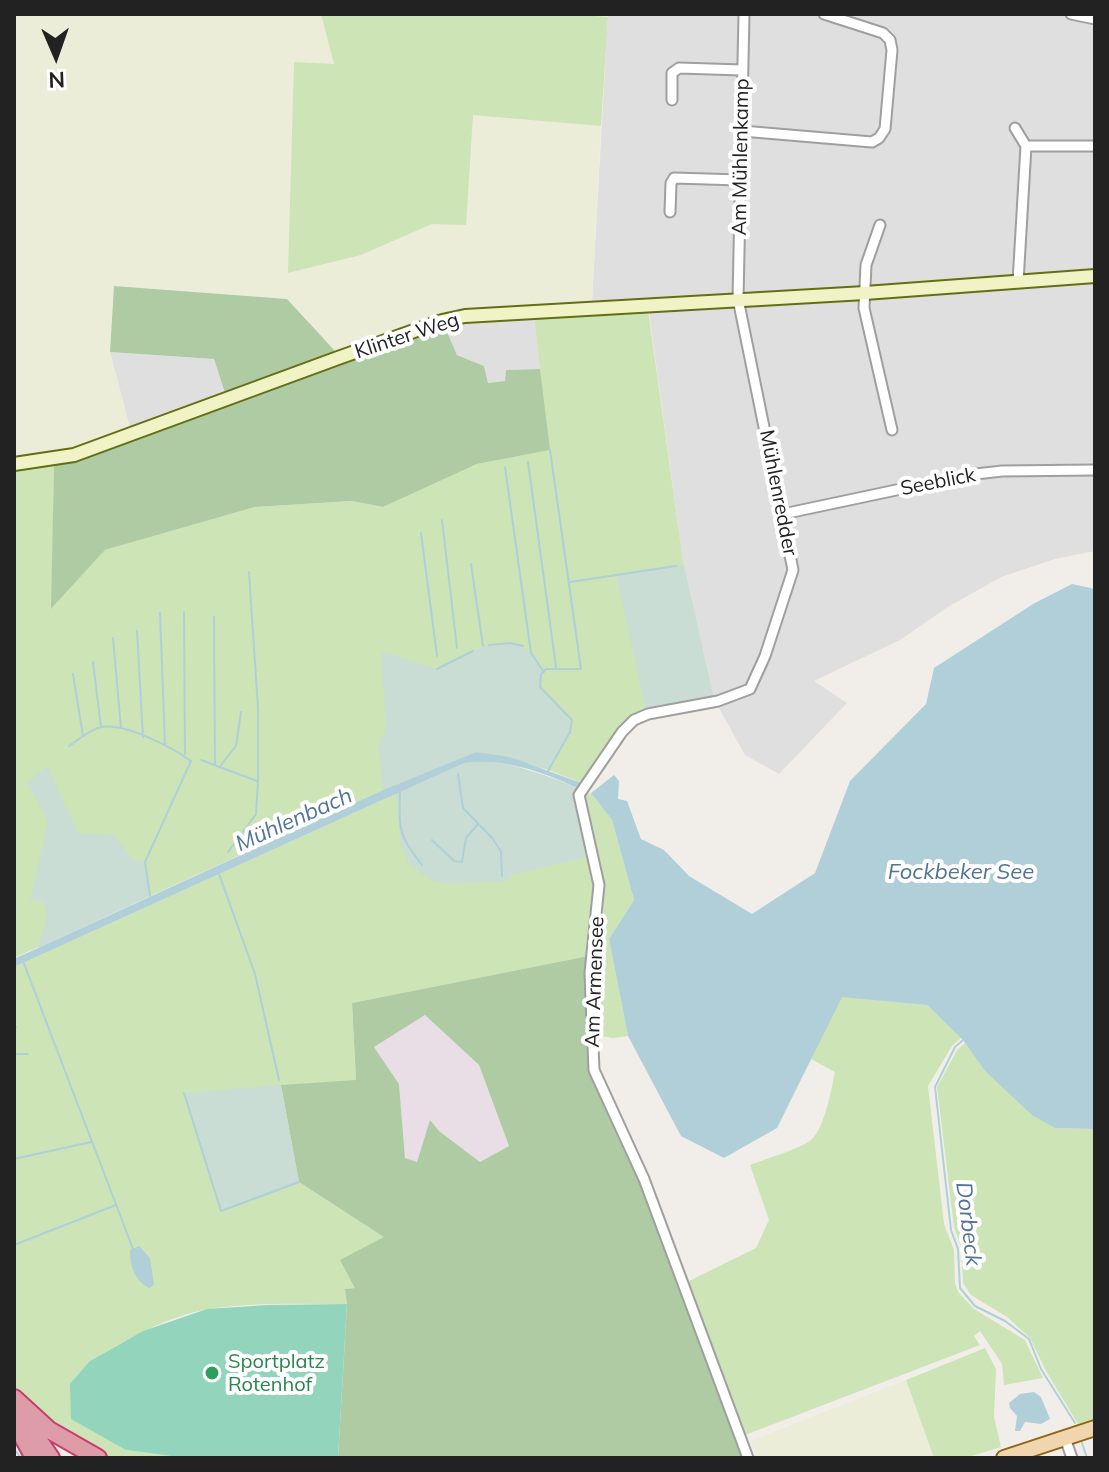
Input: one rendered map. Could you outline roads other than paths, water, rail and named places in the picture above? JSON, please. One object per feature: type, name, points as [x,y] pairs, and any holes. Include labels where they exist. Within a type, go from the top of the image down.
[{"type":"highway","points":[[14,1398],[49,1430],[98,1458]]},
{"type":"highway","points":[[14,1404],[48,1458]]},
{"type":"highway","points":[[14,1415],[48,1458]]},
{"type":"highway","points":[[14,1422],[34,1458]]},
{"type":"main road","points":[[1004,1458],[1089,1430]]},
{"type":"street","name":"Am Mühlenkamp","points":[[738,299],[744,14]]},
{"type":"street","points":[[742,131],[872,142],[879,138],[885,129],[892,50],[890,40],[883,33],[825,14]]},
{"type":"street","points":[[1071,14],[1095,19]]},
{"type":"street","points":[[672,100],[672,73],[679,68],[742,70]]},
{"type":"street","points":[[1015,128],[1026,146],[1018,282]]},
{"type":"street","points":[[1026,146],[1095,146]]},
{"type":"street","points":[[670,212],[674,178],[740,180]]},
{"type":"street","points":[[880,225],[866,265],[864,308],[892,430]]},
{"type":"street","name":"Klinter Weg","points":[[14,464],[74,455],[442,321],[465,316],[1095,276]]},
{"type":"street","name":"Mühlenredder","points":[[738,299],[793,570],[755,683]]},
{"type":"street","name":"Seeblick","points":[[783,514],[967,475],[1002,471],[1095,470]]},
{"type":"street","name":"Am Armensee","points":[[748,1458],[644,1179],[594,1070],[590,973],[599,885],[582,791],[622,732],[634,720],[648,714],[718,701],[743,692],[755,683]]},
{"type":"street","points":[[1065,1438],[1072,1458]]},
{"type":"water","name":"Fockbeker See","points":[[1072,584],[1095,589],[1095,1129],[1055,1128],[1032,1115],[984,1070],[963,1040],[927,1005],[842,997],[777,1128],[724,1158],[681,1136],[628,1036],[609,939],[634,900],[612,820],[591,793],[614,775],[619,781],[618,799],[627,801],[641,839],[664,850],[689,876],[752,914],[815,873],[850,781],[926,704],[934,668],[1033,604]]},
{"type":"water","points":[[476,752],[510,757],[584,784],[581,790],[509,764],[464,763],[14,967],[14,959],[383,790]]},
{"type":"water","points":[[139,1246],[150,1258],[154,1285],[149,1288],[137,1277],[131,1262],[130,1250]]},
{"type":"water","points":[[1034,1392],[1041,1397],[1050,1419],[1041,1424],[1025,1422],[1020,1431],[1015,1431],[1017,1416],[1009,1403],[1020,1394]]},
{"type":"waterway","points":[[548,771],[570,732],[572,720],[540,687],[541,674],[546,669],[581,669],[550,450]]},
{"type":"waterway","points":[[528,462],[556,667]]},
{"type":"waterway","points":[[505,467],[531,653],[544,672]]},
{"type":"waterway","points":[[442,520],[457,648]]},
{"type":"waterway","points":[[421,533],[437,656]]},
{"type":"waterway","points":[[471,564],[483,646]]},
{"type":"waterway","points":[[570,582],[676,566]]},
{"type":"waterway","name":"Mühlenbach","points":[[228,852],[256,814],[258,708],[249,572]]},
{"type":"waterway","points":[[184,612],[185,754]]},
{"type":"waterway","points":[[160,613],[165,744]]},
{"type":"waterway","points":[[214,617],[215,765]]},
{"type":"waterway","points":[[137,631],[143,737]]},
{"type":"waterway","points":[[113,638],[121,728]]},
{"type":"waterway","points":[[489,645],[510,643],[523,646]]},
{"type":"waterway","points":[[437,669],[473,651]]},
{"type":"waterway","points":[[93,662],[101,727]]},
{"type":"waterway","points":[[73,674],[83,736]]},
{"type":"waterway","points":[[221,765],[236,746],[241,712]]},
{"type":"waterway","points":[[69,746],[94,730],[112,727],[149,738],[191,761],[145,862],[150,896]]},
{"type":"waterway","points":[[201,760],[257,781]]},
{"type":"waterway","points":[[458,774],[463,808],[493,839],[501,852],[502,876]]},
{"type":"waterway","points":[[400,792],[404,838],[422,865]]},
{"type":"waterway","points":[[432,840],[454,861],[462,862],[466,838],[478,824]]},
{"type":"waterway","points":[[219,874],[255,974],[279,1080]]},
{"type":"waterway","points":[[23,961],[133,1249]]},
{"type":"waterway","name":"Dorbeck","points":[[963,1040],[955,1047],[935,1087],[951,1230],[958,1249],[960,1288],[975,1306],[1005,1321],[1029,1339],[1041,1369],[1075,1423]]},
{"type":"waterway","points":[[14,1054],[28,1054]]},
{"type":"waterway","points":[[184,1093],[221,1211],[299,1182]]},
{"type":"waterway","points":[[14,1159],[91,1142]]},
{"type":"waterway","points":[[14,1245],[116,1205]]},
{"type":"waterway","name":"Dorbeck","points":[[1082,1443],[1087,1458]]},
{"type":"waterway","points":[[14,1449],[21,1458]]},
{"type":"place","name":"Sportplatz Rotenhof","points":[[212,1373]]}]
